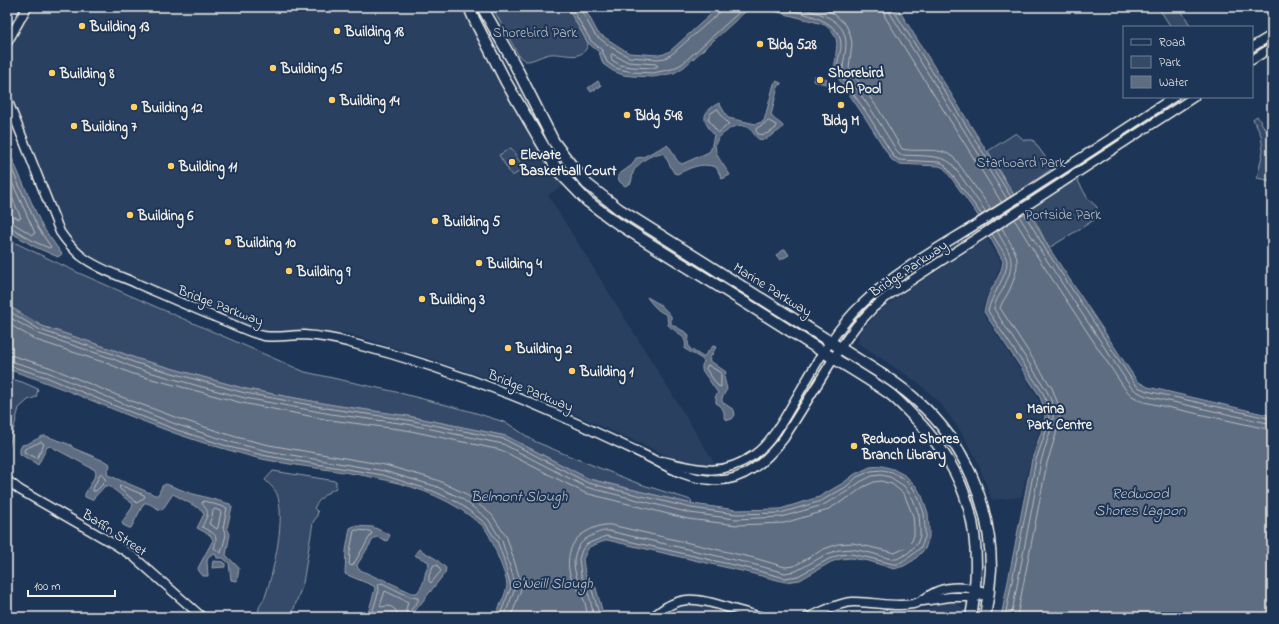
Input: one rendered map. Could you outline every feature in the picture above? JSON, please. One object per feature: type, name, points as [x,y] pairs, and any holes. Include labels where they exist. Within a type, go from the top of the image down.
[{"type":"main road","name":"Marine Parkway","points":[[469,7],[506,82],[549,157],[579,194],[614,222],[886,391],[898,401],[931,435],[945,454],[963,492],[974,529],[976,549],[975,593],[971,617]]},
{"type":"main road","name":"Marine Parkway","points":[[482,7],[554,142],[587,184],[619,209],[883,375],[918,401],[942,427],[956,447],[976,487],[987,527],[990,569],[989,593],[985,617]]},
{"type":"street","points":[[7,43],[27,7]]},
{"type":"street","points":[[1253,47],[1272,35]]},
{"type":"street","points":[[1253,59],[1272,47]]},
{"type":"street","name":"Bridge Parkway","points":[[657,460],[702,470],[714,470],[729,468],[753,455],[774,434],[830,342],[846,320],[867,299],[887,282],[932,252],[1066,168],[1172,98]]},
{"type":"street","name":"Bridge Parkway","points":[[7,99],[60,232],[74,250],[93,264],[180,303],[256,334],[272,337],[315,336],[344,341],[429,366],[484,384],[562,416],[657,460],[675,471],[694,478],[729,480],[747,473],[763,462],[784,438],[833,358],[856,326],[873,308],[938,263],[1192,98]]},
{"type":"street","name":"Baffin Street","points":[[7,480],[20,490],[134,557],[202,617]]},
{"type":"street","points":[[808,617],[838,604],[851,602],[866,602],[891,606],[915,604],[937,591],[949,588],[975,593],[989,593]]},
{"type":"street","points":[[653,617],[678,601],[694,599],[711,602],[762,617]]},
{"type":"shaded area","points":[[33,7],[464,7],[488,62],[545,160],[564,185],[548,195],[715,464],[699,465],[680,461],[501,383],[435,360],[346,333],[308,330],[280,332],[257,329],[156,289],[98,261],[82,251],[64,231],[7,86],[7,54]]},
{"type":"shaded area","points":[[987,239],[1001,264],[986,297],[982,312],[1035,393],[1043,410],[1041,426],[1021,497],[992,500],[976,458],[961,432],[940,403],[920,384],[858,343],[859,333],[878,312],[908,290]]},
{"type":"shaded area","points":[[946,602],[955,602],[961,606],[964,610],[964,617],[833,617],[844,611],[865,610],[892,615],[909,613],[928,609]]},
{"type":"shaded area","points":[[688,603],[709,605],[731,617],[662,617],[670,610]]},
{"type":"green space","name":"Shorebird Park","points":[[492,7],[567,7],[588,43],[587,47],[584,52],[578,55],[572,56],[550,54],[525,61],[519,56]]},
{"type":"green space","points":[[1158,7],[1179,7],[1190,25],[1170,26]]},
{"type":"green space","points":[[1179,98],[1181,98],[1149,119],[1121,140],[1070,173],[1069,171]]},
{"type":"green space","points":[[1257,116],[1272,140],[1272,181],[1257,178],[1263,151],[1261,135],[1253,119]]},
{"type":"green space","name":"Starboard Park","points":[[1016,133],[1024,140],[1033,140],[1053,168],[1014,195],[988,151]]},
{"type":"green space","name":"Elevate Basketball Court","points":[[511,148],[524,169],[512,176],[499,155]]},
{"type":"green space","name":"Portside Park","points":[[1077,179],[1088,199],[1097,207],[1094,220],[1049,248],[1029,209]]},
{"type":"green space","points":[[7,239],[81,274],[305,372],[392,391],[473,412],[507,423],[534,441],[637,483],[691,500],[692,504],[589,479],[506,436],[408,416],[333,405],[246,389],[138,359],[42,326],[7,305]]},
{"type":"green space","points":[[932,257],[934,258],[934,261],[881,297],[841,337],[858,315],[882,293]]},
{"type":"green space","points":[[690,260],[819,340],[819,342],[817,343],[688,262]]},
{"type":"green space","points":[[7,378],[22,382],[38,389],[36,397],[28,400],[19,408],[7,455]]},
{"type":"green space","points":[[273,471],[336,481],[336,488],[324,496],[314,508],[318,512],[313,522],[303,583],[291,617],[259,616],[259,609],[265,598],[269,584],[280,530],[277,494],[265,480]]},
{"type":"water","points":[[567,7],[584,7],[598,33],[629,53],[659,55],[670,51],[719,7],[756,7],[745,12],[684,67],[674,73],[653,77],[623,75],[613,71],[603,64],[599,52],[588,43]]},
{"type":"water","name":"Redwood Shores Lagoon","points":[[758,7],[897,7],[1014,195],[1029,213],[1049,248],[1137,381],[1148,387],[1272,416],[1272,617],[1001,617],[1032,459],[1045,417],[1044,407],[1039,395],[984,312],[988,295],[1000,273],[1003,261],[977,214],[944,168],[939,166],[898,164],[891,159],[834,72],[837,44],[836,38],[831,30],[825,25]]},
{"type":"water","name":"Shorebird HOA Pool","points":[[814,76],[827,79],[826,84],[813,81]]},
{"type":"water","points":[[598,81],[601,86],[591,92],[588,88]]},
{"type":"water","points":[[776,81],[781,84],[778,87],[771,115],[783,126],[782,129],[762,140],[756,137],[748,128],[742,125],[737,126],[731,128],[723,134],[716,143],[715,148],[719,158],[730,175],[722,179],[716,167],[705,165],[695,166],[677,174],[674,173],[664,154],[655,154],[641,162],[635,169],[631,183],[625,186],[620,182],[618,175],[632,165],[636,158],[643,157],[667,145],[679,163],[682,164],[709,152],[714,135],[705,121],[705,117],[709,110],[719,103],[728,118],[756,124],[764,121]]},
{"type":"water","points":[[7,147],[42,226],[62,254],[58,257],[33,246],[7,230]]},
{"type":"water","points":[[785,249],[789,255],[780,260],[776,255]]},
{"type":"water","points":[[647,297],[668,312],[671,316],[671,324],[687,333],[689,336],[688,343],[690,349],[703,357],[713,346],[716,347],[709,360],[726,372],[724,377],[727,389],[722,398],[722,402],[734,410],[735,415],[732,419],[728,420],[724,418],[723,409],[716,403],[715,397],[718,393],[702,370],[702,365],[704,362],[702,359],[685,349],[685,340],[668,325],[667,315],[656,308]]},
{"type":"water","points":[[7,305],[42,326],[138,359],[246,389],[333,405],[408,416],[506,436],[589,479],[692,504],[737,510],[780,509],[819,497],[855,474],[870,467],[882,466],[893,469],[906,476],[916,486],[922,496],[928,513],[929,537],[925,549],[914,560],[904,566],[894,569],[869,561],[851,558],[840,559],[831,562],[800,580],[785,582],[607,540],[589,547],[583,559],[585,574],[596,588],[604,617],[494,617],[505,593],[507,586],[506,580],[487,532],[482,525],[470,516],[448,502],[424,491],[399,483],[345,472],[263,459],[203,443],[7,369]]},
{"type":"water","points":[[43,436],[71,445],[73,448],[109,463],[110,466],[107,472],[108,475],[155,495],[158,495],[162,486],[166,484],[190,493],[230,504],[232,507],[227,528],[230,534],[226,555],[239,568],[237,581],[231,580],[229,563],[223,558],[217,558],[214,553],[209,556],[207,561],[208,576],[203,576],[199,571],[198,568],[213,540],[210,535],[197,528],[204,514],[202,510],[173,494],[162,510],[144,503],[131,528],[129,528],[123,525],[122,522],[132,508],[133,504],[109,486],[105,486],[92,500],[85,497],[85,494],[96,474],[95,470],[50,446],[47,447],[38,465],[20,454],[22,445]]},
{"type":"water","points":[[354,526],[373,527],[390,535],[387,541],[377,537],[374,538],[357,565],[358,569],[412,593],[417,593],[422,584],[429,562],[416,556],[415,554],[419,549],[436,559],[446,568],[445,573],[415,611],[417,617],[392,617],[387,615],[384,617],[367,617],[375,589],[374,586],[345,574],[346,551],[350,528]]},
{"type":"water","points":[[213,561],[224,562],[225,567],[212,568]]},
{"type":"place","name":"Building 13","points":[[82,26]]},
{"type":"place","name":"Building 18","points":[[337,31]]},
{"type":"place","name":"Bldg 528","points":[[760,44]]},
{"type":"place","name":"Building 15","points":[[273,68]]},
{"type":"place","name":"Building 8","points":[[52,73]]},
{"type":"place","name":"Shorebird HOA Pool","points":[[820,80]]},
{"type":"place","name":"Building 14","points":[[332,100]]},
{"type":"place","name":"Bldg M","points":[[841,105]]},
{"type":"place","name":"Building 12","points":[[134,107]]},
{"type":"place","name":"Bldg 548","points":[[627,115]]},
{"type":"place","name":"Building 7","points":[[74,126]]},
{"type":"place","name":"Elevate Basketball Court","points":[[512,162]]},
{"type":"place","name":"Building 11","points":[[171,166]]},
{"type":"place","name":"Building 6","points":[[130,215]]},
{"type":"place","name":"Building 5","points":[[435,221]]},
{"type":"place","name":"Building 10","points":[[228,242]]},
{"type":"place","name":"Building 4","points":[[479,263]]},
{"type":"place","name":"Building 9","points":[[289,271]]},
{"type":"place","name":"Building 3","points":[[422,299]]},
{"type":"place","name":"Building 2","points":[[508,348]]},
{"type":"place","name":"Building 1","points":[[572,371]]},
{"type":"place","name":"Marina Park Centre","points":[[1019,416]]},
{"type":"place","name":"Redwood Shores Branch Library","points":[[854,446]]},
{"type":"water label","name":"Belmont Slough","points":[[519,496]]},
{"type":"water label","name":"O'Neill Slough","points":[[552,583]]}]
